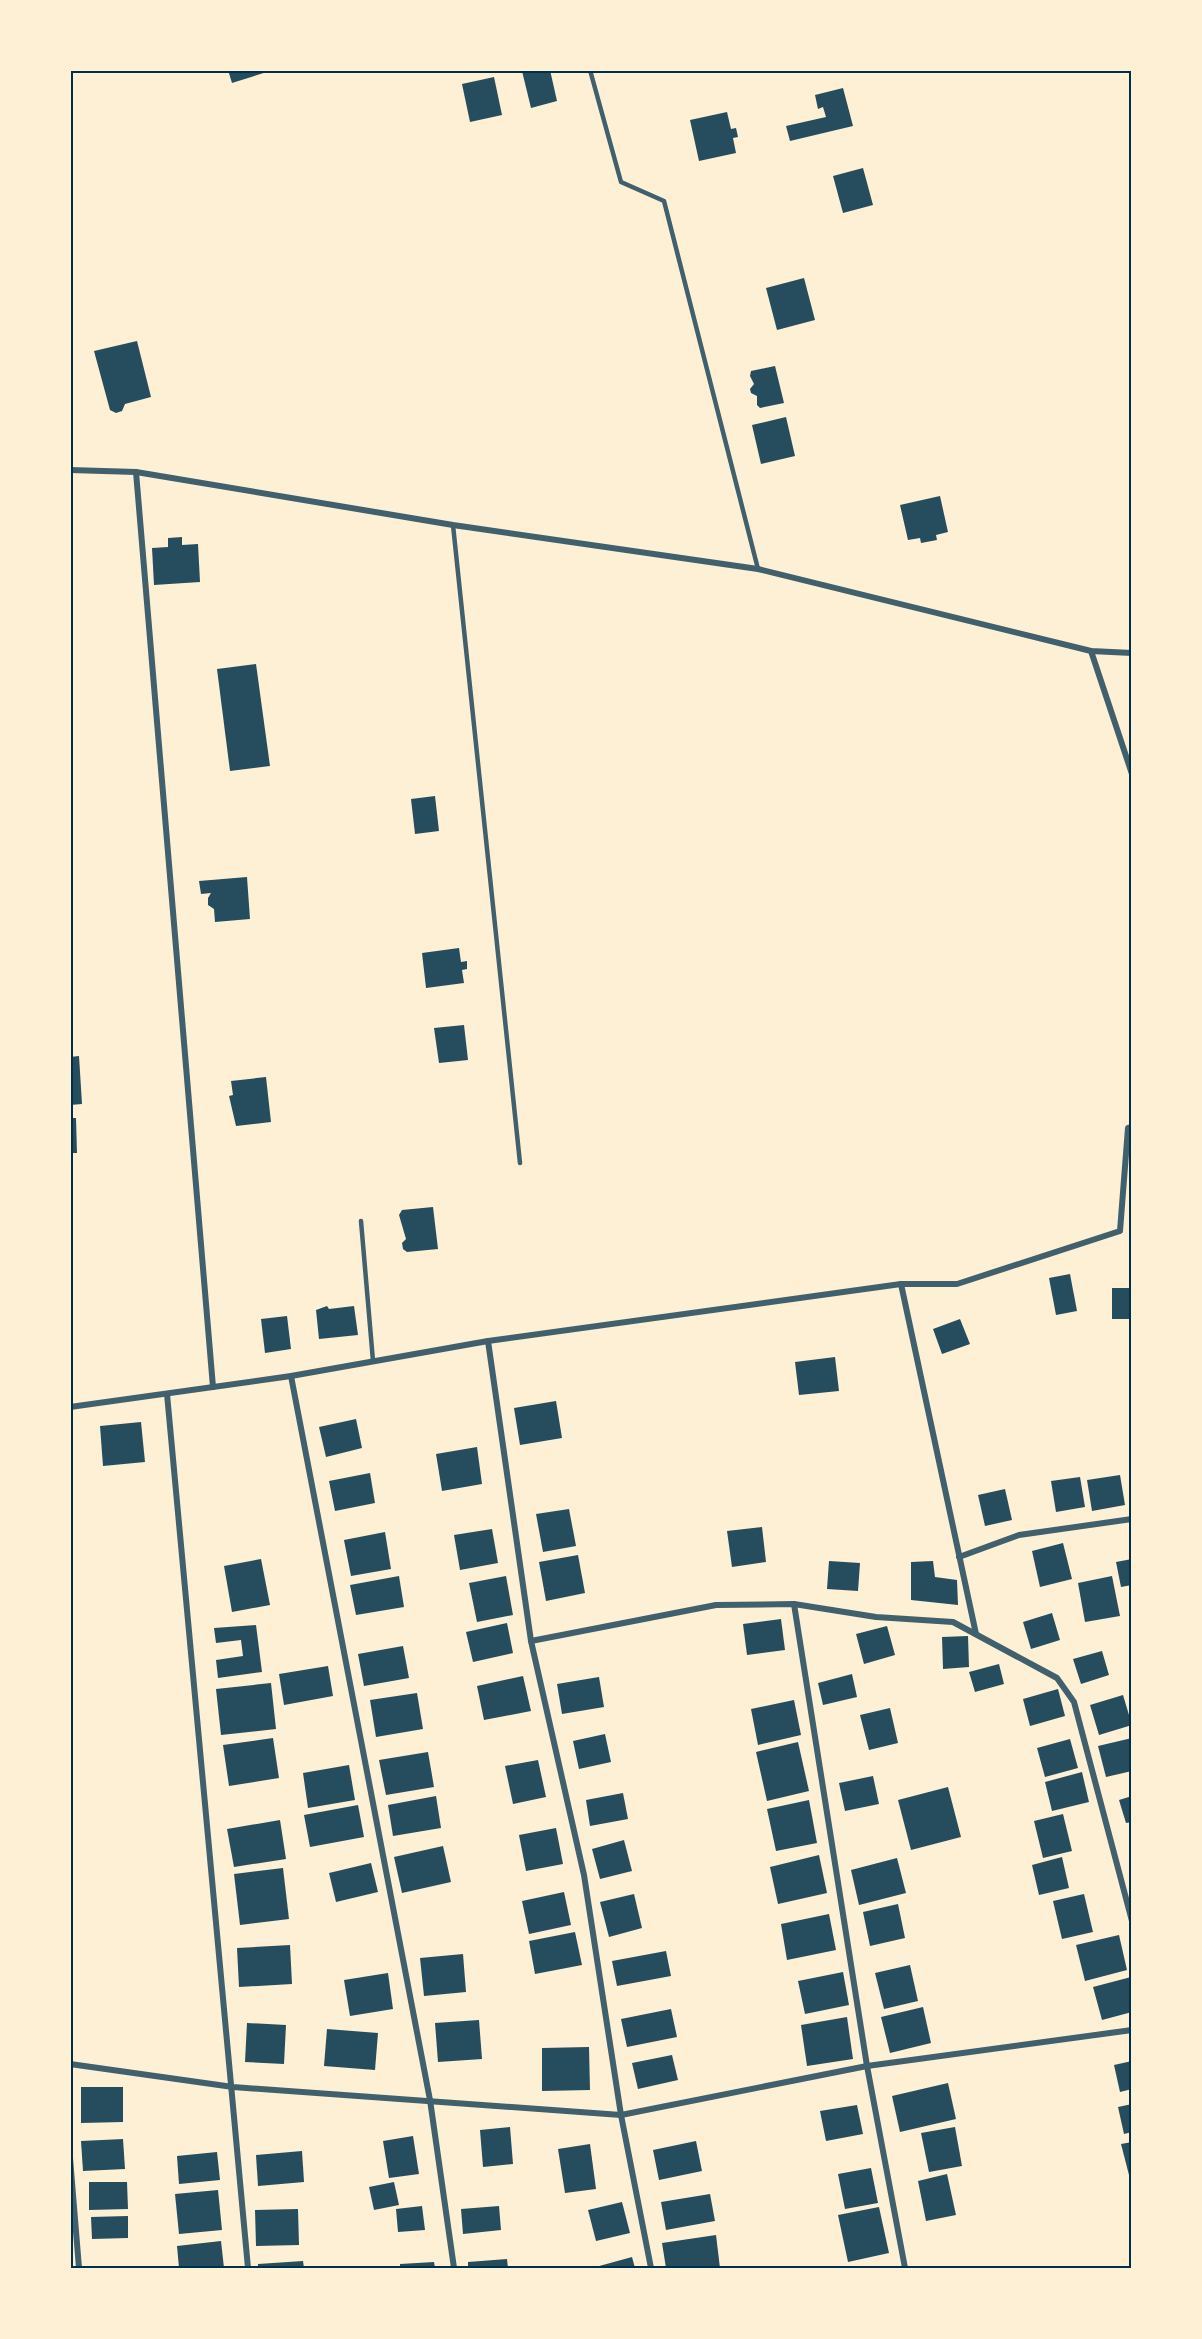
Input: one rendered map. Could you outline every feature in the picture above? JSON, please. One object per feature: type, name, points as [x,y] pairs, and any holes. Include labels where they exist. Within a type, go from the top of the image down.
[{"type":"street","points":[[70,470],[136,472],[453,525],[596,543],[758,569],[1091,651],[1131,653]]},
{"type":"street","points":[[136,472],[213,1387]]},
{"type":"street","points":[[1091,651],[1131,774]]},
{"type":"street","points":[[70,1407],[291,1376],[488,1341],[901,1284],[957,1284],[1120,1231],[1128,1128],[1131,1127]]},
{"type":"street","points":[[901,1284],[976,1634]]},
{"type":"street","points":[[488,1341],[531,1641],[584,1875],[621,2115],[651,2268]]},
{"type":"street","points":[[291,1376],[430,2100],[454,2268]]},
{"type":"street","points":[[167,1394],[248,2268]]},
{"type":"street","points":[[959,1557],[1019,1535],[1131,1519]]},
{"type":"street","points":[[531,1641],[716,1605],[794,1604],[876,1617],[953,1622],[1057,1678],[1074,1701],[1131,1921]]},
{"type":"street","points":[[794,1604],[867,2066],[905,2268]]},
{"type":"street","points":[[70,2064],[233,2087],[621,2115],[867,2066],[1131,2030]]},
{"type":"street","points":[[70,2158],[79,2268]]},
{"type":"lane","points":[[590,70],[621,182],[664,201],[758,569]]},
{"type":"lane","points":[[453,525],[520,1163]]},
{"type":"lane","points":[[361,1221],[373,1361]]},
{"type":"building","points":[[228,70],[270,70],[270,71],[232,83]]},
{"type":"building","points":[[550,70],[557,101],[531,108],[522,71]]},
{"type":"building","points":[[494,77],[502,115],[470,122],[462,84]]},
{"type":"building","points":[[843,88],[853,126],[790,141],[786,126],[826,117],[823,107],[818,109],[815,95]]},
{"type":"building","points":[[727,112],[731,129],[736,128],[738,137],[733,138],[736,153],[699,161],[690,120]]},
{"type":"building","points":[[863,168],[873,205],[843,213],[833,176]]},
{"type":"building","points":[[804,278],[815,320],[777,330],[766,288]]},
{"type":"building","points":[[137,341],[151,397],[125,404],[122,411],[116,413],[110,410],[94,351]]},
{"type":"building","points":[[775,366],[784,403],[760,408],[757,405],[757,396],[751,393],[750,389],[754,384],[750,376],[751,371]]},
{"type":"building","points":[[786,417],[795,456],[761,464],[752,425]]},
{"type":"building","points":[[940,496],[948,532],[936,535],[937,540],[921,543],[920,538],[908,540],[900,505]]},
{"type":"building","points":[[182,537],[182,545],[198,544],[200,582],[154,585],[152,548],[168,547],[168,538]]},
{"type":"building","points":[[256,664],[270,766],[230,771],[217,669]]},
{"type":"building","points":[[435,796],[439,831],[415,834],[411,799]]},
{"type":"building","points":[[247,877],[250,919],[215,922],[214,909],[208,905],[211,893],[201,894],[199,881]]},
{"type":"building","points":[[459,948],[461,962],[467,961],[467,969],[462,970],[464,983],[426,988],[422,953]]},
{"type":"building","points":[[464,1025],[468,1060],[439,1063],[434,1028]]},
{"type":"building","points":[[79,1056],[82,1104],[70,1105],[70,1057]]},
{"type":"building","points":[[266,1077],[271,1122],[236,1126],[229,1096],[233,1095],[231,1081]]},
{"type":"building","points":[[70,1118],[76,1118],[77,1153],[70,1153]]},
{"type":"building","points":[[433,1207],[438,1249],[407,1252],[403,1249],[402,1243],[406,1239],[399,1215],[402,1210]]},
{"type":"building","points":[[1070,1274],[1077,1311],[1056,1315],[1049,1278]]},
{"type":"building","points":[[1112,1288],[1132,1288],[1132,1319],[1112,1319]]},
{"type":"building","points":[[327,1306],[329,1309],[354,1306],[358,1335],[319,1339],[316,1310]]},
{"type":"building","points":[[287,1316],[291,1349],[265,1353],[261,1319]]},
{"type":"building","points":[[960,1319],[970,1344],[942,1354],[933,1329]]},
{"type":"building","points":[[835,1357],[839,1391],[799,1395],[795,1362]]},
{"type":"building","points":[[556,1401],[562,1438],[520,1445],[514,1408]]},
{"type":"building","points":[[356,1419],[362,1448],[326,1457],[319,1427]]},
{"type":"building","points":[[141,1422],[145,1462],[103,1466],[100,1426]]},
{"type":"building","points":[[477,1447],[482,1484],[442,1491],[436,1454]]},
{"type":"building","points":[[370,1473],[375,1503],[335,1511],[329,1481]]},
{"type":"building","points":[[1120,1475],[1125,1505],[1092,1511],[1087,1480]]},
{"type":"building","points":[[1080,1477],[1085,1507],[1056,1512],[1051,1481]]},
{"type":"building","points":[[1005,1489],[1012,1520],[985,1526],[978,1495]]},
{"type":"building","points":[[569,1509],[576,1546],[543,1552],[536,1514]]},
{"type":"building","points":[[762,1527],[766,1562],[732,1567],[727,1531]]},
{"type":"building","points":[[492,1529],[498,1563],[460,1570],[454,1535]]},
{"type":"building","points":[[385,1532],[391,1569],[351,1576],[344,1540]]},
{"type":"building","points":[[1063,1543],[1072,1579],[1040,1587],[1032,1551]]},
{"type":"building","points":[[578,1555],[585,1593],[546,1601],[539,1562]]},
{"type":"building","points":[[261,1559],[270,1605],[232,1612],[224,1566]]},
{"type":"building","points":[[1132,1559],[1132,1585],[1121,1587],[1116,1562]]},
{"type":"building","points":[[829,1561],[860,1563],[858,1591],[827,1589]]},
{"type":"building","points":[[933,1561],[935,1577],[957,1580],[958,1605],[911,1600],[911,1562]]},
{"type":"building","points":[[399,1576],[404,1607],[356,1615],[350,1585]]},
{"type":"building","points":[[506,1576],[513,1615],[477,1622],[469,1583]]},
{"type":"building","points":[[1112,1576],[1120,1616],[1085,1622],[1078,1583]]},
{"type":"building","points":[[1052,1613],[1060,1640],[1031,1649],[1023,1622]]},
{"type":"building","points":[[781,1619],[785,1650],[747,1655],[743,1624]]},
{"type":"building","points":[[507,1623],[513,1653],[473,1662],[466,1632]]},
{"type":"building","points":[[256,1625],[262,1672],[218,1678],[216,1660],[243,1656],[241,1640],[216,1643],[214,1628]]},
{"type":"building","points":[[887,1626],[895,1655],[864,1664],[856,1634]]},
{"type":"building","points":[[968,1636],[969,1667],[943,1669],[942,1637]]},
{"type":"building","points":[[403,1646],[409,1678],[364,1686],[358,1654]]},
{"type":"building","points":[[1102,1651],[1109,1675],[1081,1684],[1073,1659]]},
{"type":"building","points":[[999,1664],[1004,1684],[975,1692],[969,1672]]},
{"type":"building","points":[[328,1666],[333,1696],[284,1705],[279,1674]]},
{"type":"building","points":[[852,1674],[857,1697],[823,1705],[818,1683]]},
{"type":"building","points":[[523,1676],[531,1711],[484,1720],[477,1686]]},
{"type":"building","points":[[599,1677],[604,1707],[562,1714],[557,1684]]},
{"type":"building","points":[[271,1683],[276,1729],[221,1735],[216,1689]]},
{"type":"building","points":[[1058,1689],[1065,1716],[1030,1726],[1023,1699]]},
{"type":"building","points":[[417,1693],[423,1729],[376,1737],[370,1700]]},
{"type":"building","points":[[1123,1695],[1132,1725],[1099,1735],[1090,1705]]},
{"type":"building","points":[[794,1700],[801,1735],[758,1745],[751,1709]]},
{"type":"building","points":[[890,1708],[898,1743],[869,1750],[860,1715]]},
{"type":"building","points":[[605,1734],[611,1762],[579,1769],[573,1741]]},
{"type":"building","points":[[273,1738],[279,1778],[229,1786],[223,1745]]},
{"type":"building","points":[[1132,1738],[1132,1771],[1106,1777],[1098,1746]]},
{"type":"building","points":[[1070,1739],[1078,1768],[1045,1777],[1037,1748]]},
{"type":"building","points":[[798,1742],[809,1791],[767,1801],[756,1752]]},
{"type":"building","points":[[428,1752],[434,1787],[386,1795],[379,1760]]},
{"type":"building","points":[[538,1760],[546,1797],[513,1804],[505,1766]]},
{"type":"building","points":[[349,1765],[355,1800],[308,1808],[303,1773]]},
{"type":"building","points":[[1082,1772],[1089,1802],[1052,1811],[1045,1782]]},
{"type":"building","points":[[873,1776],[879,1804],[845,1811],[839,1783]]},
{"type":"building","points":[[948,1787],[961,1837],[911,1850],[898,1800]]},
{"type":"building","points":[[623,1793],[628,1819],[590,1826],[586,1800]]},
{"type":"building","points":[[436,1796],[441,1828],[393,1836],[388,1805]]},
{"type":"building","points":[[1132,1796],[1132,1822],[1126,1823],[1119,1800]]},
{"type":"building","points":[[809,1800],[817,1843],[776,1851],[767,1809]]},
{"type":"building","points":[[358,1805],[364,1837],[310,1847],[304,1815]]},
{"type":"building","points":[[1063,1814],[1072,1851],[1043,1858],[1034,1821]]},
{"type":"building","points":[[280,1820],[286,1859],[234,1867],[227,1829]]},
{"type":"building","points":[[556,1828],[563,1864],[526,1871],[519,1835]]},
{"type":"building","points":[[624,1840],[632,1871],[600,1879],[592,1849]]},
{"type":"building","points":[[443,1846],[451,1882],[402,1893],[394,1857]]},
{"type":"building","points":[[819,1855],[827,1893],[778,1904],[770,1867]]},
{"type":"building","points":[[1062,1857],[1069,1888],[1039,1895],[1032,1865]]},
{"type":"building","points":[[897,1858],[906,1893],[859,1905],[851,1870]]},
{"type":"building","points":[[371,1863],[378,1892],[336,1902],[329,1873]]},
{"type":"building","points":[[283,1868],[289,1919],[240,1925],[234,1874]]},
{"type":"building","points":[[564,1892],[571,1925],[529,1934],[522,1901]]},
{"type":"building","points":[[634,1894],[642,1928],[609,1937],[600,1902]]},
{"type":"building","points":[[1084,1894],[1093,1932],[1062,1939],[1053,1901]]},
{"type":"building","points":[[898,1904],[905,1938],[870,1946],[863,1912]]},
{"type":"building","points":[[829,1914],[836,1950],[787,1960],[781,1924]]},
{"type":"building","points":[[575,1932],[582,1965],[535,1974],[529,1941]]},
{"type":"building","points":[[1119,1935],[1127,1970],[1085,1981],[1076,1945]]},
{"type":"building","points":[[290,1945],[292,1984],[239,1987],[237,1948]]},
{"type":"building","points":[[666,1951],[671,1976],[617,1986],[612,1961]]},
{"type":"building","points":[[463,1954],[466,1992],[424,1996],[420,1958]]},
{"type":"building","points":[[910,1965],[918,2001],[884,2009],[875,1973]]},
{"type":"building","points":[[843,1972],[849,2005],[805,2014],[798,1981]]},
{"type":"building","points":[[388,1973],[393,2009],[350,2016],[344,1980]]},
{"type":"building","points":[[1131,1977],[1132,2012],[1102,2020],[1093,1987]]},
{"type":"building","points":[[923,2007],[931,2043],[890,2053],[881,2017]]},
{"type":"building","points":[[671,2009],[677,2037],[627,2047],[621,2019]]},
{"type":"building","points":[[847,2017],[853,2059],[807,2066],[801,2025]]},
{"type":"building","points":[[479,2020],[482,2059],[438,2062],[435,2023]]},
{"type":"building","points":[[247,2023],[286,2025],[284,2064],[245,2062]]},
{"type":"building","points":[[327,2029],[378,2033],[375,2070],[324,2066]]},
{"type":"building","points":[[589,2047],[590,2090],[542,2091],[542,2048]]},
{"type":"building","points":[[672,2055],[678,2080],[638,2089],[632,2063]]},
{"type":"building","points":[[1132,2061],[1132,2089],[1120,2092],[1114,2065]]},
{"type":"building","points":[[948,2083],[956,2119],[900,2132],[892,2096]]},
{"type":"building","points":[[81,2087],[123,2087],[123,2122],[81,2123]]},
{"type":"building","points":[[1132,2104],[1132,2132],[1124,2134],[1118,2107]]},
{"type":"building","points":[[857,2105],[863,2134],[826,2141],[820,2111]]},
{"type":"building","points":[[510,2127],[513,2164],[483,2167],[480,2130]]},
{"type":"building","points":[[955,2127],[962,2166],[929,2172],[921,2133]]},
{"type":"building","points":[[413,2136],[419,2174],[389,2178],[383,2141]]},
{"type":"building","points":[[123,2139],[125,2169],[83,2171],[81,2141]]},
{"type":"building","points":[[696,2141],[702,2171],[659,2180],[653,2150]]},
{"type":"building","points":[[1132,2142],[1132,2174],[1129,2175],[1121,2144]]},
{"type":"building","points":[[590,2144],[596,2189],[565,2193],[558,2149]]},
{"type":"building","points":[[302,2151],[304,2182],[258,2186],[256,2155]]},
{"type":"building","points":[[217,2152],[220,2180],[179,2184],[177,2156]]},
{"type":"building","points":[[871,2168],[878,2203],[845,2209],[838,2174]]},
{"type":"building","points":[[947,2174],[956,2215],[926,2221],[918,2181]]},
{"type":"building","points":[[89,2182],[127,2182],[128,2209],[89,2210]]},
{"type":"building","points":[[394,2182],[399,2205],[374,2210],[369,2187]]},
{"type":"building","points":[[218,2190],[222,2230],[179,2234],[175,2194]]},
{"type":"building","points":[[710,2194],[715,2221],[666,2230],[661,2202]]},
{"type":"building","points":[[622,2202],[630,2233],[596,2241],[588,2210]]},
{"type":"building","points":[[422,2206],[425,2230],[398,2232],[396,2209]]},
{"type":"building","points":[[499,2206],[501,2230],[463,2234],[461,2209]]},
{"type":"building","points":[[879,2207],[889,2253],[848,2262],[838,2215]]},
{"type":"building","points":[[298,2209],[299,2245],[256,2246],[255,2210]]},
{"type":"building","points":[[128,2216],[128,2238],[92,2239],[91,2217]]},
{"type":"building","points":[[716,2235],[720,2268],[666,2268],[662,2243]]},
{"type":"building","points":[[221,2241],[224,2268],[179,2268],[177,2246]]},
{"type":"building","points":[[632,2257],[635,2268],[592,2268]]},
{"type":"building","points":[[507,2259],[508,2268],[468,2268],[468,2262]]},
{"type":"building","points":[[303,2261],[304,2268],[258,2268],[258,2264]]},
{"type":"building","points":[[434,2262],[435,2268],[400,2268],[400,2264]]}]
